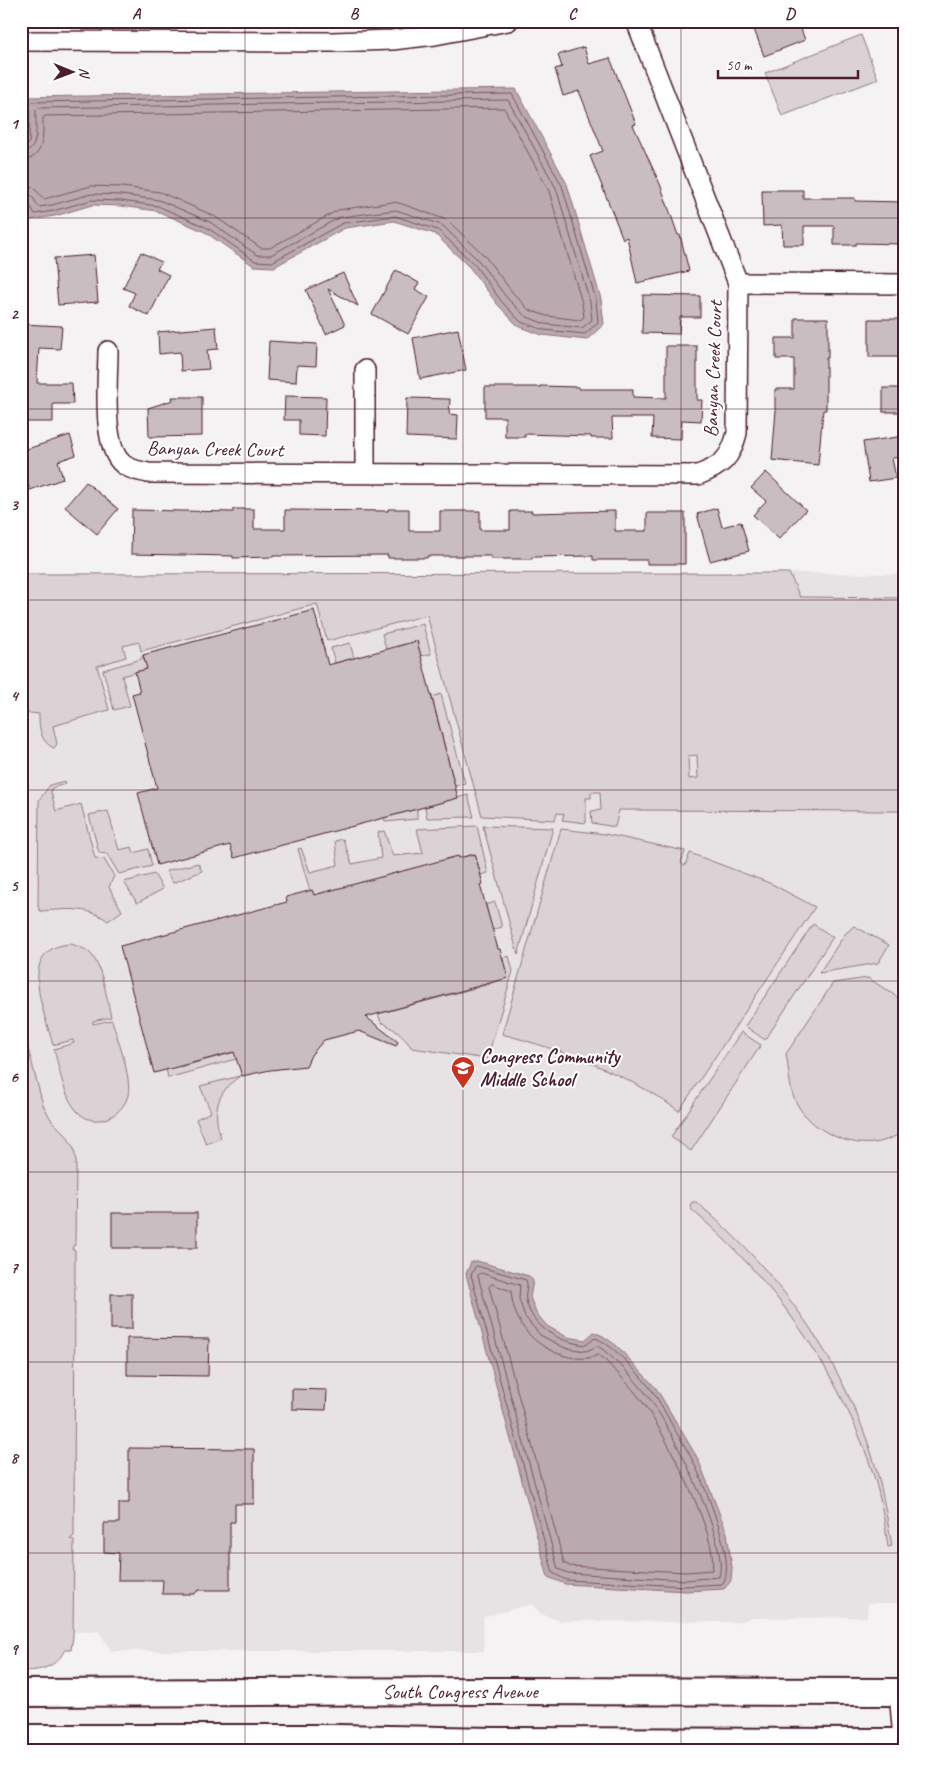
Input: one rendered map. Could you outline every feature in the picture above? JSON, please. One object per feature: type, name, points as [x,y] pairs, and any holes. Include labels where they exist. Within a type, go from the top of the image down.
[{"type":"main road","name":"South Congress Avenue","points":[[21,1693],[902,1692]]},
{"type":"main road","points":[[21,1738],[338,1738],[904,1744]]},
{"type":"street","points":[[21,41],[332,42],[392,40],[436,36],[508,21]]},
{"type":"street","name":"Banyan Creek Court","points":[[108,351],[108,435],[114,452],[122,464],[134,470],[148,473],[698,475],[712,470],[725,460],[733,448],[737,433],[738,283],[636,21]]},
{"type":"street","points":[[738,283],[905,284]]},
{"type":"street","points":[[365,370],[365,473]]},
{"type":"street","points":[[902,1692],[904,1744]]},
{"type":"shaded area","points":[[861,35],[878,79],[782,116],[765,73]]},
{"type":"shaded area","points":[[789,573],[800,597],[905,598],[905,811],[619,810],[615,827],[592,823],[591,811],[601,810],[600,792],[591,792],[591,798],[586,798],[586,823],[562,820],[564,814],[557,813],[555,820],[482,816],[427,615],[327,641],[317,604],[141,651],[139,642],[123,646],[126,657],[97,666],[109,710],[53,726],[57,744],[54,748],[43,738],[39,714],[21,712],[21,574]],"holes":[[[697,755],[698,778],[689,779],[688,756]]]},
{"type":"shaded area","name":"Congress Community Middle School","points":[[21,574],[905,574],[905,1603],[868,1603],[867,1617],[751,1618],[739,1622],[560,1621],[541,1614],[532,1604],[483,1617],[484,1651],[111,1651],[99,1631],[21,1634]]},
{"type":"shaded area","points":[[423,624],[431,654],[421,656],[417,641],[386,649],[382,634]]},
{"type":"shaded area","points":[[350,643],[354,658],[335,663],[331,648]]},
{"type":"shaded area","points":[[143,655],[147,669],[122,676],[130,706],[114,710],[103,670],[141,659]]},
{"type":"shaded area","points":[[441,694],[465,783],[455,786],[432,697]]},
{"type":"shaded area","points":[[64,781],[65,784],[52,788],[51,792],[56,811],[81,804],[95,858],[104,859],[114,876],[109,887],[122,911],[108,921],[100,916],[84,911],[40,911],[38,906],[39,800],[50,785]]},
{"type":"shaded area","points":[[468,795],[474,817],[427,818],[425,807]]},
{"type":"shaded area","points":[[417,809],[417,819],[385,822],[384,818]]},
{"type":"shaded area","points":[[108,811],[119,850],[132,847],[134,853],[148,849],[152,866],[119,874],[107,854],[99,853],[89,815]]},
{"type":"shaded area","points":[[477,826],[488,873],[481,875],[475,854],[314,895],[310,891],[298,849],[301,848],[310,872],[338,865],[335,841],[343,839],[352,864],[381,858],[378,832],[384,831],[393,856],[423,853],[417,829]]},
{"type":"shaded area","points":[[483,826],[553,828],[518,955]]},
{"type":"shaded area","points":[[561,829],[605,834],[685,851],[681,863],[685,866],[690,853],[772,884],[815,907],[679,1111],[659,1097],[616,1074],[572,1056],[502,1034]]},
{"type":"shaded area","points":[[198,863],[202,871],[173,883],[166,871]]},
{"type":"shaded area","points":[[154,874],[163,889],[137,903],[124,882]]},
{"type":"shaded area","points":[[495,902],[502,927],[492,930],[486,905]]},
{"type":"shaded area","points":[[813,924],[833,937],[765,1040],[745,1026]]},
{"type":"shaded area","points":[[854,926],[889,945],[878,963],[819,973],[845,934]]},
{"type":"shaded area","points":[[71,944],[83,948],[94,958],[103,982],[111,1017],[93,1021],[93,1024],[112,1020],[126,1068],[129,1087],[127,1099],[121,1109],[108,1118],[94,1120],[84,1117],[75,1109],[64,1086],[54,1049],[74,1043],[73,1040],[53,1045],[40,1000],[39,969],[43,957],[54,948]]},
{"type":"shaded area","points":[[509,956],[513,971],[487,1059],[412,1048],[398,1033],[381,1022],[378,1014],[490,984],[502,958]]},
{"type":"shaded area","points":[[868,978],[905,1002],[905,1131],[880,1142],[868,1143],[855,1142],[831,1135],[809,1120],[793,1095],[786,1054],[833,983]]},
{"type":"shaded area","points":[[21,1022],[43,1105],[52,1121],[67,1136],[74,1149],[76,1161],[75,1245],[72,1249],[75,1250],[74,1536],[70,1539],[74,1541],[73,1636],[71,1650],[65,1650],[52,1665],[41,1669],[21,1671]]},
{"type":"shaded area","points":[[741,1032],[761,1045],[691,1151],[671,1137]]},
{"type":"shaded area","points":[[298,1035],[264,1054],[232,1060],[168,1078],[166,1068],[179,1065],[180,1067]]},
{"type":"shaded area","points":[[240,1076],[226,1089],[218,1103],[217,1119],[221,1138],[206,1144],[196,1119],[211,1112],[200,1086]]},
{"type":"shaded area","points":[[692,1202],[696,1202],[728,1230],[758,1261],[810,1328],[832,1365],[852,1403],[868,1442],[880,1483],[892,1546],[888,1547],[874,1476],[860,1437],[843,1400],[823,1364],[801,1330],[776,1297],[750,1266],[691,1209]]},
{"type":"water","points":[[516,89],[567,184],[601,299],[604,324],[587,340],[542,335],[518,326],[498,305],[470,268],[435,234],[394,221],[345,228],[274,267],[254,266],[205,232],[157,211],[120,206],[92,205],[55,216],[30,220],[22,199],[25,97]]},
{"type":"water","points":[[477,1261],[529,1276],[533,1281],[530,1297],[536,1313],[547,1326],[567,1337],[585,1340],[594,1332],[603,1336],[617,1346],[656,1388],[698,1459],[727,1533],[732,1568],[731,1581],[724,1589],[686,1591],[565,1584],[548,1577],[466,1274],[471,1262]]},
{"type":"building","points":[[751,21],[798,21],[805,40],[764,56]]},
{"type":"building","points":[[584,47],[589,64],[610,58],[636,124],[633,125],[660,184],[678,235],[680,235],[689,271],[637,283],[627,237],[623,239],[590,156],[603,151],[579,91],[563,96],[555,69],[562,67],[558,55]]},
{"type":"building","points":[[762,190],[803,190],[803,198],[855,198],[855,201],[905,202],[905,244],[856,243],[856,245],[834,245],[834,226],[804,226],[804,245],[783,245],[782,225],[763,226]]},
{"type":"building","points":[[141,252],[161,262],[157,269],[169,275],[149,316],[129,306],[135,293],[123,288]]},
{"type":"building","points":[[94,255],[98,302],[58,305],[54,258]]},
{"type":"building","points":[[396,270],[419,283],[415,289],[429,297],[408,334],[372,314]]},
{"type":"building","points":[[343,273],[358,306],[328,289],[345,325],[326,334],[306,290]]},
{"type":"building","points":[[643,295],[700,296],[700,317],[680,317],[679,334],[642,333]]},
{"type":"building","points":[[795,318],[828,318],[826,410],[823,410],[818,465],[772,460],[776,410],[775,389],[794,389],[794,359],[776,359],[776,338],[795,338]]},
{"type":"building","points":[[869,319],[905,319],[905,357],[869,357]]},
{"type":"building","points":[[21,324],[62,326],[60,349],[39,348],[37,383],[72,383],[73,404],[53,404],[53,422],[24,422]]},
{"type":"building","points":[[216,327],[218,349],[207,350],[209,369],[181,371],[180,352],[159,354],[158,332]]},
{"type":"building","points":[[458,329],[466,370],[420,379],[413,338]]},
{"type":"building","points":[[269,341],[317,344],[316,366],[297,365],[296,382],[267,380]]},
{"type":"building","points":[[666,346],[697,346],[697,400],[702,400],[701,421],[682,420],[681,439],[652,438],[653,418],[612,418],[613,438],[591,438],[591,436],[525,434],[525,437],[505,437],[505,417],[485,417],[485,387],[540,386],[579,387],[579,389],[633,389],[633,397],[666,398]]},
{"type":"building","points":[[883,388],[905,388],[905,412],[883,412]]},
{"type":"building","points":[[285,396],[326,397],[325,436],[299,435],[299,420],[284,420]]},
{"type":"building","points":[[172,397],[202,397],[202,436],[149,437],[148,408],[173,400]]},
{"type":"building","points":[[407,398],[450,399],[449,414],[458,415],[457,439],[406,437]]},
{"type":"building","points":[[70,435],[76,455],[58,461],[63,479],[30,490],[21,464],[21,451]]},
{"type":"building","points":[[905,436],[905,457],[892,458],[896,478],[869,482],[863,442]]},
{"type":"building","points":[[766,472],[806,510],[779,539],[753,515],[766,501],[751,488]]},
{"type":"building","points":[[86,482],[118,509],[97,534],[65,507]]},
{"type":"building","points":[[717,508],[722,527],[741,522],[749,551],[710,561],[697,514]]},
{"type":"building","points":[[233,509],[254,509],[254,529],[285,529],[285,510],[388,511],[388,509],[409,509],[409,531],[440,531],[440,511],[480,511],[480,530],[510,530],[510,511],[532,511],[532,513],[615,511],[615,531],[647,531],[647,513],[685,513],[685,564],[647,564],[647,560],[593,560],[593,556],[532,557],[532,559],[491,559],[491,556],[388,558],[388,555],[233,558],[233,556],[131,554],[132,510],[233,512]]},
{"type":"building","points":[[314,610],[328,665],[417,641],[458,798],[234,858],[230,845],[157,865],[138,793],[157,788],[132,694],[140,692],[135,672],[147,669],[143,655]]},
{"type":"building","points":[[475,854],[483,884],[480,885],[508,978],[366,1017],[398,1042],[396,1046],[359,1031],[324,1040],[311,1055],[306,1066],[270,1070],[242,1076],[234,1052],[154,1073],[120,946],[287,902],[286,897],[312,890],[314,895],[458,856],[459,858]]},
{"type":"building","points":[[112,1213],[197,1213],[197,1248],[112,1248]]},
{"type":"building","points":[[111,1294],[132,1294],[132,1329],[111,1329]]},
{"type":"building","points":[[127,1338],[209,1339],[208,1376],[127,1375]]},
{"type":"building","points":[[292,1389],[327,1390],[326,1410],[292,1409]]},
{"type":"building","points":[[129,1448],[254,1449],[254,1504],[235,1504],[235,1522],[230,1522],[230,1590],[199,1590],[194,1594],[162,1594],[163,1580],[118,1580],[119,1553],[104,1552],[104,1523],[119,1523],[119,1503],[129,1503]]},
{"type":"place","name":"Congress Community Middle School","points":[[463,1089]]}]
